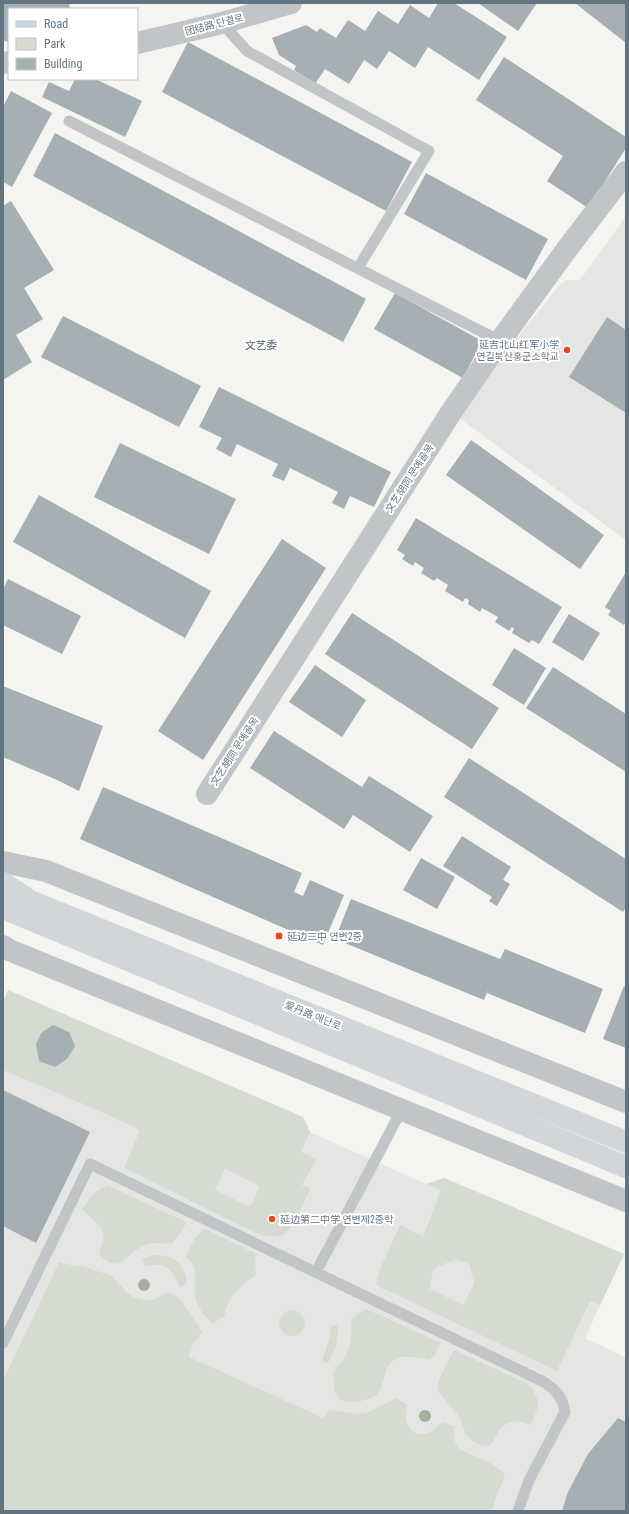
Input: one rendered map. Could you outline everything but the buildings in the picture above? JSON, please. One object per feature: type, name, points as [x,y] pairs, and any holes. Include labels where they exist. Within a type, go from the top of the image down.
[{"type":"main road","name":"爱丹路 애단로","points":[[3,883],[30,900],[626,1142]]},
{"type":"main road","name":"爱丹路 애단로","points":[[3,908],[626,1167]]},
{"type":"street","name":"团结路 단결로","points":[[138,43],[222,23],[291,3]]},
{"type":"street","name":"文艺胡同 문예골목","points":[[206,794],[450,414],[566,249],[626,172]]},
{"type":"street","points":[[3,862],[46,871],[626,1102]]},
{"type":"street","points":[[5,953],[402,1109],[626,1201]]},
{"type":"lane","points":[[222,23],[247,51],[429,151],[358,268]]},
{"type":"lane","points":[[69,121],[500,341]]},
{"type":"lane","points":[[316,1272],[402,1109]]},
{"type":"lane","points":[[3,1343],[90,1164],[544,1382],[556,1390],[563,1402],[565,1412],[528,1480],[518,1511]]},
{"type":"shaded area","name":"延吉北山红军小学 연길북산홍군소학교","points":[[626,216],[626,540],[456,416],[560,284],[567,280],[580,280]]},
{"type":"shaded area","name":"延边第二中学 연변제2중학","points":[[8,990],[303,1117],[310,1132],[426,1184],[444,1178],[624,1254],[585,1338],[626,1358],[626,1511],[3,1511],[3,1002]]},
{"type":"green space","points":[[8,990],[303,1117],[310,1132],[301,1152],[316,1159],[302,1185],[310,1189],[298,1216],[289,1230],[279,1236],[266,1236],[254,1232],[124,1168],[140,1130],[93,1108],[3,1070],[3,1002]],"holes":[[[225,1169],[260,1186],[250,1207],[215,1190]]]},
{"type":"green space","points":[[444,1178],[624,1254],[600,1305],[590,1301],[557,1371],[376,1285],[380,1269],[400,1225],[423,1237],[441,1190],[427,1184]],"holes":[[[456,1259],[469,1264],[474,1283],[463,1305],[430,1289],[433,1269]]]},
{"type":"green space","points":[[107,1185],[186,1222],[182,1232],[171,1244],[157,1243],[143,1246],[117,1263],[112,1263],[106,1260],[99,1254],[104,1236],[101,1227],[82,1209],[94,1193]]},
{"type":"green space","points":[[205,1229],[255,1253],[256,1275],[245,1283],[232,1297],[224,1317],[212,1323],[201,1311],[197,1303],[195,1297],[194,1267],[186,1257],[195,1238]]},
{"type":"green space","points":[[153,1255],[173,1258],[177,1261],[183,1269],[187,1283],[180,1287],[171,1271],[164,1266],[153,1265],[145,1267],[142,1259]]},
{"type":"green space","points":[[59,1262],[85,1267],[112,1276],[128,1293],[135,1298],[151,1301],[166,1293],[174,1294],[182,1301],[202,1332],[193,1344],[189,1357],[323,1418],[330,1410],[357,1414],[369,1412],[396,1398],[407,1405],[407,1423],[410,1429],[415,1433],[428,1433],[442,1422],[453,1426],[455,1442],[459,1449],[492,1464],[503,1472],[505,1476],[492,1511],[3,1511],[3,1381]]},
{"type":"green space","points":[[366,1309],[441,1343],[430,1360],[407,1356],[398,1358],[390,1363],[385,1372],[382,1386],[373,1397],[352,1402],[341,1400],[336,1395],[334,1389],[333,1373],[349,1349],[351,1319]]},
{"type":"green space","points":[[292,1310],[301,1314],[305,1323],[301,1332],[292,1336],[283,1332],[279,1323],[283,1314]]},
{"type":"green space","points":[[339,1325],[336,1347],[328,1363],[322,1361],[329,1340],[331,1326]]},
{"type":"green space","points":[[454,1350],[528,1384],[535,1395],[538,1404],[530,1425],[517,1421],[509,1422],[501,1428],[492,1443],[486,1446],[480,1445],[470,1439],[465,1432],[458,1415],[444,1399],[437,1388],[440,1377]]},
{"type":"place","name":"延吉北山红军小学 연길북산홍군소학교","points":[[567,350]]},
{"type":"place","name":"延边二中 연변2중","points":[[279,936]]},
{"type":"place","name":"延边第二中学 연변제2중학","points":[[272,1219]]},
{"type":"district","name":"文艺委","points":[[261,345]]}]
